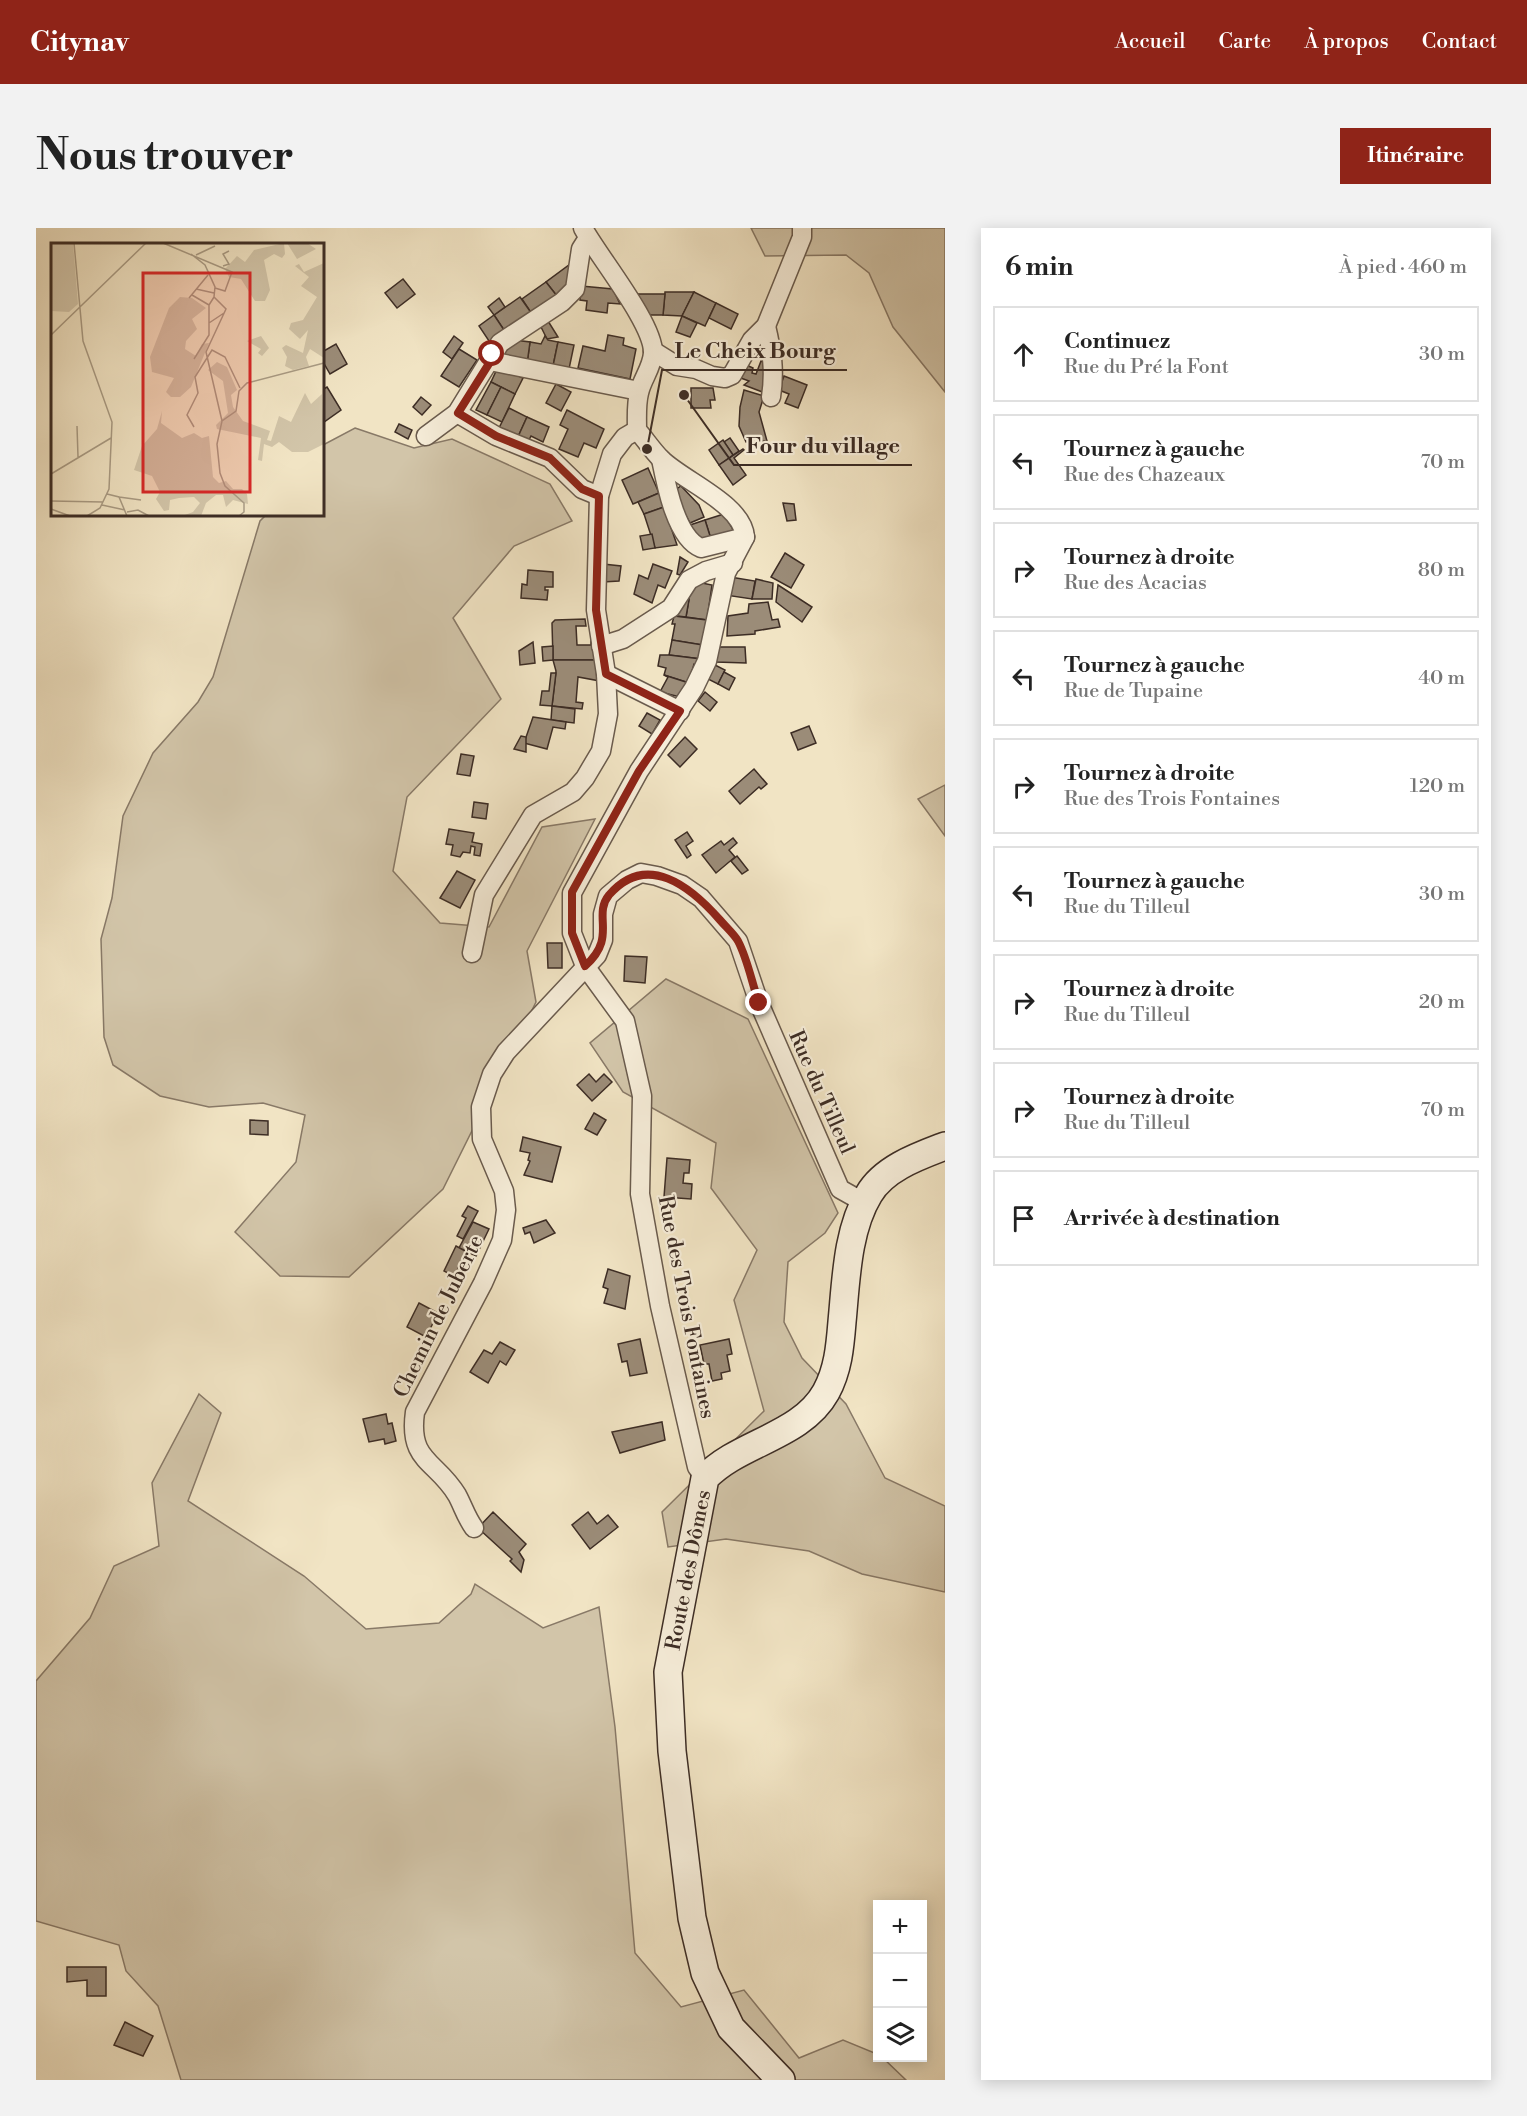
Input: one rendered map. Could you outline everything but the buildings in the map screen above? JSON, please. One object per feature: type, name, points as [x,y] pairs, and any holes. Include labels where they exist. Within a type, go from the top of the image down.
[{"type":"street","points":[[586,233],[639,318],[653,351],[677,366],[725,378],[732,375],[752,340],[766,326],[802,237],[802,228]]},
{"type":"street","points":[[426,436],[458,413],[500,343],[562,302],[576,289],[581,249],[586,233]]},
{"type":"street","points":[[766,326],[774,375],[771,397]]},
{"type":"street","points":[[653,351],[642,386],[637,430],[661,459],[736,516],[745,537],[701,548],[688,541],[669,497],[661,459]]},
{"type":"street","points":[[490,362],[642,386],[677,366]]},
{"type":"street","points":[[458,413],[496,436],[550,458],[582,489],[599,496]]},
{"type":"street","points":[[472,953],[484,895],[526,825],[533,815],[573,792],[585,778],[601,751],[608,714],[606,674],[595,583],[599,496],[612,454],[625,437],[637,430]]},
{"type":"street","name":"Rue des Trois Fontaines","points":[[705,1478],[697,1467],[665,1329],[640,1194],[642,1096],[625,1021],[585,966],[572,933],[572,892],[639,771],[694,688],[707,661],[721,590],[745,537]]},
{"type":"street","points":[[601,646],[623,639],[671,608],[689,580],[706,571],[733,563]]},
{"type":"street","points":[[606,674],[680,711]]},
{"type":"street","name":"Rue du Tilleul","points":[[585,966],[597,955],[603,940],[603,914],[608,896],[627,880],[641,873],[657,876],[682,885],[701,898],[738,941],[759,1003],[840,1189],[865,1203]]},
{"type":"street","name":"Chemin de Juberte","points":[[474,1528],[457,1494],[418,1452],[413,1430],[416,1412],[483,1283],[502,1240],[506,1210],[504,1191],[483,1139],[480,1107],[492,1074],[506,1052],[585,966]]},
{"type":"street","name":"Route des Dômes","points":[[781,2080],[731,2028],[705,1973],[692,1918],[672,1751],[668,1672],[705,1478],[720,1463],[801,1420],[825,1394],[839,1362],[855,1227],[869,1192],[892,1172],[917,1156],[945,1146]]},
{"type":"shaded area","points":[[751,228],[945,228],[945,392],[893,327],[869,273],[846,255],[765,256]]},
{"type":"shaded area","points":[[355,428],[414,448],[452,439],[550,484],[572,521],[514,546],[453,618],[501,699],[407,797],[393,871],[440,923],[489,927],[542,827],[595,819],[527,951],[536,1002],[443,1189],[349,1277],[280,1276],[235,1232],[296,1162],[305,1115],[263,1103],[209,1107],[160,1096],[113,1065],[104,1037],[101,939],[112,898],[123,816],[153,753],[198,702],[213,677],[260,521],[265,516],[324,516],[324,444]]},
{"type":"shaded area","points":[[945,785],[945,836],[918,799]]},
{"type":"shaded area","points":[[666,979],[748,1019],[838,1213],[825,1233],[788,1262],[784,1322],[802,1358],[846,1404],[885,1478],[945,1506],[945,1592],[862,1574],[809,1551],[726,1539],[668,1547],[662,1512],[764,1411],[734,1300],[757,1250],[711,1188],[716,1143],[623,1092],[590,1043]]},
{"type":"shaded area","points":[[199,1394],[221,1413],[188,1501],[304,1576],[366,1629],[439,1623],[471,1594],[475,1584],[543,1628],[599,1607],[615,1727],[635,1953],[681,2007],[744,1990],[799,2058],[843,2040],[873,2052],[873,2062],[887,2062],[906,2080],[181,2080],[158,2006],[126,1971],[119,1945],[36,1921],[36,1681],[90,1618],[114,1566],[159,1546],[152,1483]]},
{"type":"place","name":"Four du village","points":[[684,395]]},
{"type":"place","name":"Le Cheix Bourg","points":[[647,449]]},
{"type":"route","points":[[492,354],[490,362],[458,413],[496,436],[550,458],[582,489],[599,496],[596,610],[606,674],[680,711],[639,771],[618,813],[572,892],[572,933],[585,966],[597,955],[603,940],[603,914],[608,896],[627,880],[641,873],[657,876],[682,885],[701,898],[738,941],[759,1003]]}]
